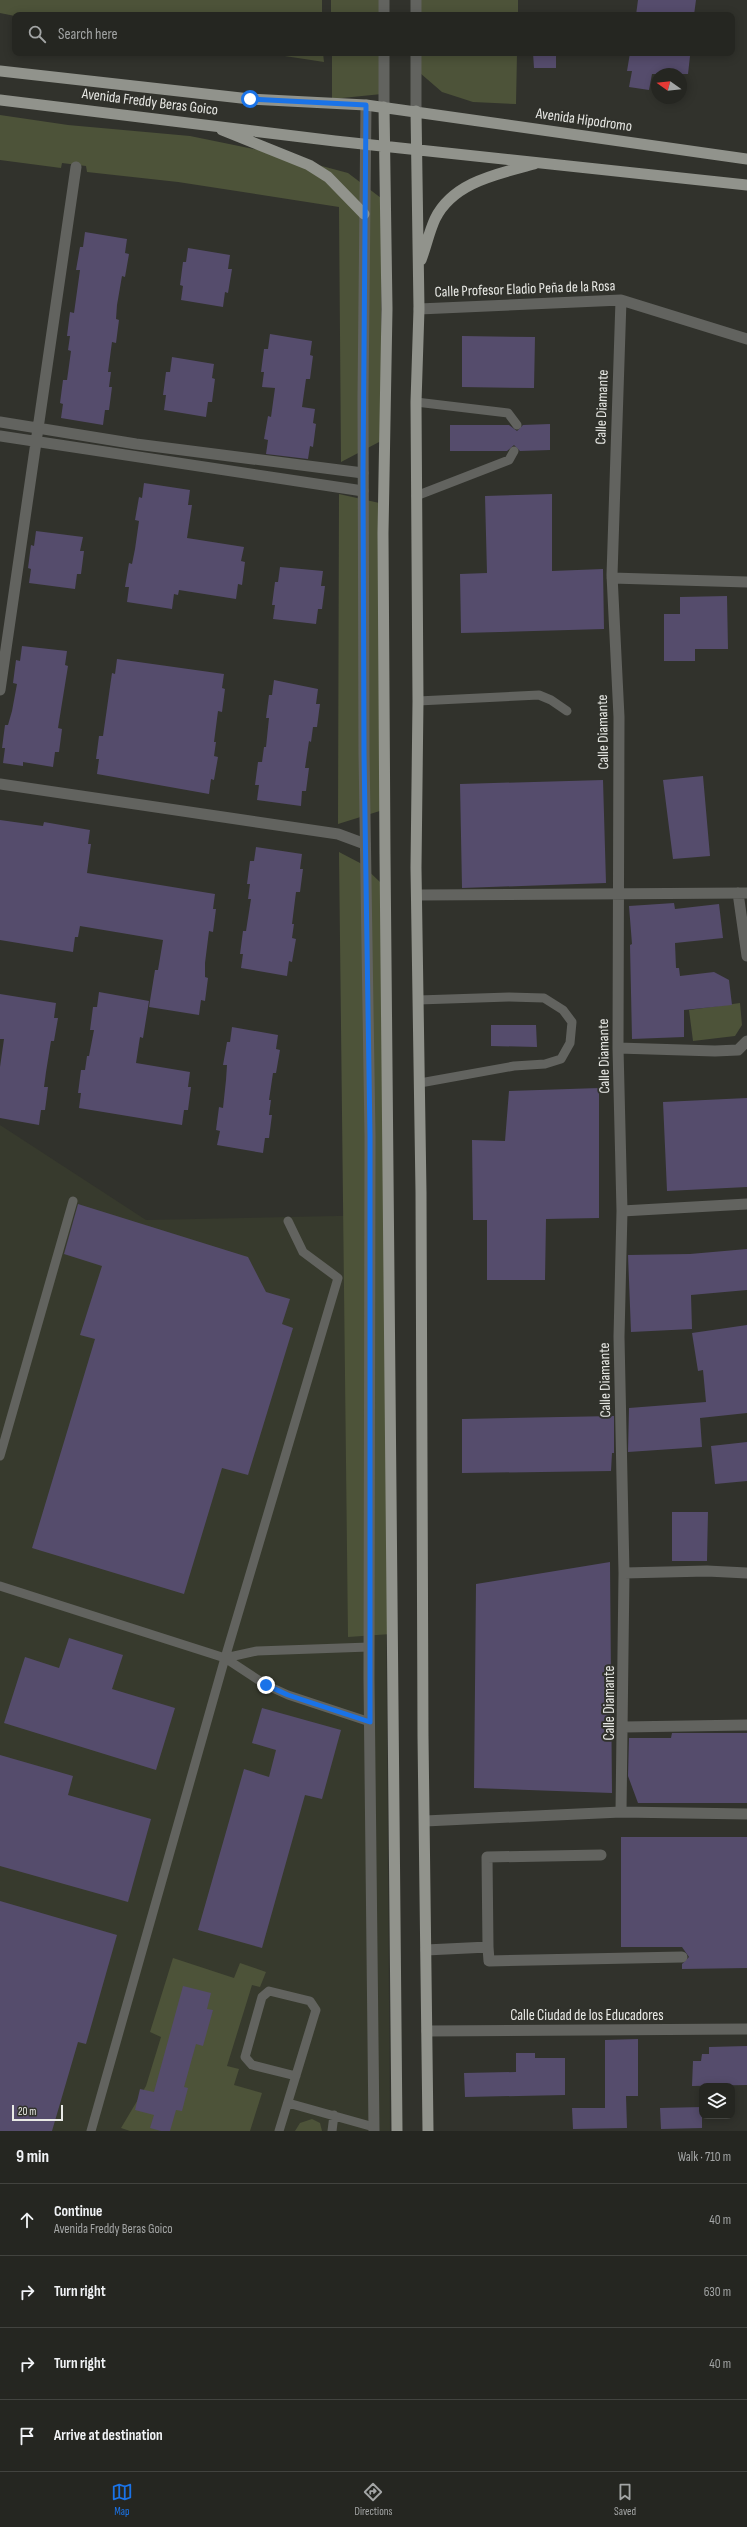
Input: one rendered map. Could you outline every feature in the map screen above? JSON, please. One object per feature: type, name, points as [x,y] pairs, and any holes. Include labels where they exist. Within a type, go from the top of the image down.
[{"type":"main road","name":"Avenida Freddy Beras Goico","points":[[0,71],[250,99],[366,105],[416,111]]},
{"type":"main road","name":"Avenida Freddy Beras Goico","points":[[0,100],[416,149]]},
{"type":"main road","points":[[384,107],[387,309],[383,533],[397,2131]]},
{"type":"main road","points":[[416,111],[418,268],[416,402],[418,700],[417,895],[420,1083],[428,2131]]},
{"type":"main road","name":"Avenida Hipodromo","points":[[416,111],[747,159]]},
{"type":"main road","points":[[205,124],[276,150],[309,165],[328,177],[364,214]]},
{"type":"main road","points":[[416,149],[747,185]]},
{"type":"main road","points":[[418,268],[435,220],[443,206],[458,192],[482,180],[541,162]]},
{"type":"street","points":[[384,0],[384,12]]},
{"type":"street","points":[[416,0],[416,12]]},
{"type":"street","points":[[384,56],[384,107]]},
{"type":"street","points":[[416,56],[416,111]]},
{"type":"street","points":[[366,105],[364,144],[363,491],[365,844],[370,1136],[369,1647],[374,2129]]},
{"type":"street","points":[[0,690],[76,167]]},
{"type":"street","name":"Calle Profesor Eladio Peña de la Rosa","points":[[418,309],[621,300],[747,338]]},
{"type":"street","name":"Calle Diamante","points":[[621,300],[612,578],[619,717],[618,1048],[622,1210],[619,1337],[624,1573],[624,1727],[622,1812]]},
{"type":"street","points":[[0,422],[136,444],[363,473]]},
{"type":"street","points":[[0,436],[36,440],[134,457],[363,491]]},
{"type":"street","points":[[134,457],[136,444]]},
{"type":"street","points":[[238,472],[241,458]]},
{"type":"street","points":[[345,488],[346,472]]},
{"type":"street","points":[[612,578],[747,582]]},
{"type":"street","points":[[0,784],[338,834],[365,844]]},
{"type":"street","points":[[417,895],[618,895],[742,893],[747,956]]},
{"type":"street","points":[[618,1048],[715,1051],[738,1050],[747,1041]]},
{"type":"street","points":[[622,1210],[747,1204]]},
{"type":"street","points":[[624,1573],[707,1571],[747,1573]]},
{"type":"street","points":[[624,1727],[747,1725]]},
{"type":"street","points":[[425,1821],[622,1812],[747,1814]]},
{"type":"street","points":[[601,1855],[487,1857],[489,1961],[682,1957]]},
{"type":"street","points":[[426,1950],[488,1947]]},
{"type":"street","name":"Calle Ciudad de los Educadores","points":[[427,2031],[747,2029]]},
{"type":"lane","points":[[416,402],[508,413],[517,425]]},
{"type":"lane","points":[[416,496],[508,460],[514,451]]},
{"type":"lane","points":[[418,700],[540,695],[551,700],[567,711]]},
{"type":"lane","points":[[418,1000],[509,997],[544,998],[563,1010],[572,1022],[570,1043],[561,1059],[545,1064],[514,1066],[420,1083]]},
{"type":"lane","points":[[0,1456],[73,1201]]},
{"type":"lane","points":[[91,2131],[225,1658],[338,1278],[303,1252],[288,1221]]},
{"type":"lane","points":[[0,1586],[225,1658],[266,1685],[288,1695],[370,1722]]},
{"type":"lane","points":[[225,1658],[257,1651],[369,1647]]},
{"type":"lane","points":[[279,2131],[288,2103],[315,2013],[315,2006],[310,2001],[269,1991],[262,1997],[245,2057],[252,2065],[296,2076]]},
{"type":"lane","points":[[288,2103],[334,2115],[374,2129]]},
{"type":"lane","points":[[332,2131],[334,2115]]},
{"type":"shaded area","points":[[0,1125],[146,1220],[383,1215],[390,2131],[0,2131]]},
{"type":"green space","points":[[0,0],[322,0],[322,12],[12,12],[12,15],[0,13]]},
{"type":"green space","points":[[331,0],[382,0],[382,12],[331,12]]},
{"type":"green space","points":[[417,0],[518,0],[518,12],[417,12]]},
{"type":"green space","points":[[285,56],[323,56],[324,62]]},
{"type":"green space","points":[[332,56],[382,56],[382,94],[332,99]]},
{"type":"green space","points":[[419,56],[517,56],[516,104],[473,102],[442,92],[420,73]]},
{"type":"green space","points":[[0,115],[68,125],[190,136],[273,153],[348,173],[381,198],[381,441],[341,462],[339,207],[178,182],[87,172],[86,166],[62,163],[61,168],[0,160]]},
{"type":"green space","points":[[339,494],[384,504],[383,810],[338,824]]},
{"type":"green space","points":[[339,852],[360,863],[380,882],[387,906],[391,1634],[348,1637]]},
{"type":"green space","points":[[740,1003],[742,1025],[735,1036],[693,1041],[689,1010]]},
{"type":"green space","points":[[173,1958],[234,1978],[240,1963],[266,1972],[260,1987],[252,1985],[227,2066],[239,2069],[234,2085],[262,2093],[250,2131],[130,2131],[121,2128],[146,2086],[161,2037],[150,2032]]},
{"type":"green space","points":[[312,2119],[320,2123],[322,2131],[295,2131],[300,2123]]},
{"type":"building","points":[[638,0],[696,0],[694,12],[636,12]]},
{"type":"building","points":[[533,56],[556,56],[556,68],[534,68]]},
{"type":"building","points":[[630,56],[690,56],[688,74],[687,68],[651,68],[649,90],[629,87],[632,71],[627,71]]},
{"type":"building","points":[[85,232],[127,239],[125,253],[129,254],[125,277],[122,276],[117,305],[116,319],[119,320],[116,343],[112,342],[108,372],[111,372],[109,387],[112,387],[109,410],[105,410],[103,425],[61,418],[63,404],[60,403],[63,380],[67,380],[71,351],[68,350],[70,336],[67,336],[70,312],[74,313],[80,270],[76,270],[80,247],[83,247]]},
{"type":"building","points":[[188,248],[230,255],[228,269],[232,269],[228,293],[225,292],[223,307],[181,300],[183,286],[180,285],[183,262],[186,262]]},
{"type":"building","points":[[270,334],[312,341],[310,355],[313,356],[310,379],[306,379],[302,407],[315,409],[313,423],[316,424],[313,447],[310,446],[308,459],[266,454],[268,440],[264,439],[268,416],[271,417],[275,388],[262,387],[264,372],[261,372],[264,349],[268,349]]},
{"type":"building","points":[[462,336],[535,337],[534,388],[462,387]]},
{"type":"building","points":[[172,357],[214,364],[212,378],[215,379],[212,402],[208,402],[206,417],[164,410],[166,395],[163,395],[166,372],[170,372]]},
{"type":"building","points":[[550,424],[550,450],[520,451],[514,445],[507,451],[450,451],[450,425],[509,425],[517,431],[523,425]]},
{"type":"building","points":[[144,483],[190,490],[188,505],[192,505],[187,538],[244,547],[241,561],[245,562],[242,585],[238,584],[236,599],[179,590],[178,595],[174,594],[172,609],[127,602],[129,587],[125,587],[129,563],[132,564],[135,549],[139,521],[135,520],[139,497],[142,498]]},
{"type":"building","points":[[552,494],[552,571],[603,569],[604,629],[461,633],[460,574],[487,573],[485,496]]},
{"type":"building","points":[[36,531],[83,537],[80,551],[84,551],[81,574],[77,574],[75,589],[29,583],[31,569],[28,568],[31,545],[34,546]]},
{"type":"building","points":[[280,567],[323,571],[321,586],[325,586],[322,609],[318,609],[316,624],[273,619],[275,605],[272,605],[275,582],[278,582]]},
{"type":"building","points":[[727,596],[728,649],[695,649],[695,661],[664,661],[664,614],[680,614],[680,597]]},
{"type":"building","points":[[22,646],[67,651],[65,665],[68,666],[58,728],[62,729],[59,752],[55,752],[53,767],[23,762],[23,766],[3,763],[5,748],[2,748],[5,725],[8,725],[12,711],[17,684],[13,683],[16,660],[20,661]]},
{"type":"building","points":[[117,659],[224,674],[222,688],[225,689],[222,712],[218,711],[214,742],[216,742],[214,756],[218,757],[214,780],[211,779],[209,794],[97,774],[99,759],[96,759],[99,736],[103,736],[112,673],[115,674]]},
{"type":"building","points":[[274,680],[318,689],[316,704],[320,704],[317,727],[313,727],[311,742],[309,741],[305,768],[309,768],[306,791],[302,791],[301,806],[257,800],[259,785],[255,785],[258,762],[262,762],[264,747],[266,747],[269,718],[266,718],[269,695],[272,695]]},
{"type":"building","points":[[703,776],[710,856],[673,859],[663,780]]},
{"type":"building","points":[[603,780],[606,883],[462,888],[460,784]]},
{"type":"building","points":[[0,820],[43,826],[44,822],[90,830],[88,844],[91,844],[87,873],[215,894],[213,909],[216,909],[213,932],[209,931],[205,963],[205,977],[208,978],[205,1001],[201,1000],[199,1015],[149,1007],[155,970],[158,970],[163,940],[80,926],[78,937],[75,937],[73,952],[0,940]]},
{"type":"building","points":[[256,847],[302,854],[300,869],[303,869],[300,892],[296,892],[292,924],[294,924],[292,938],[296,939],[292,962],[289,961],[287,976],[241,968],[243,954],[240,954],[243,931],[246,931],[251,899],[248,899],[250,884],[247,884],[250,861],[254,861]]},
{"type":"building","points":[[674,903],[675,909],[719,904],[723,938],[675,943],[676,968],[679,968],[680,976],[714,972],[729,980],[732,1005],[684,1010],[684,1037],[632,1039],[630,945],[632,944],[629,906]]},
{"type":"building","points":[[99,992],[149,1001],[143,1038],[140,1037],[136,1063],[190,1072],[188,1087],[191,1087],[188,1110],[184,1110],[182,1125],[79,1108],[81,1093],[78,1093],[81,1070],[85,1070],[87,1056],[89,1056],[94,1030],[90,1030],[93,1007],[97,1007]]},
{"type":"building","points":[[0,994],[56,1003],[54,1018],[58,1018],[54,1041],[51,1041],[46,1072],[44,1087],[48,1087],[45,1110],[41,1110],[39,1125],[0,1118],[0,1067],[4,1039],[0,1039]]},
{"type":"building","points":[[491,1025],[536,1025],[537,1047],[491,1046]]},
{"type":"building","points":[[232,1027],[278,1035],[276,1049],[280,1050],[276,1073],[273,1073],[269,1100],[271,1100],[269,1115],[272,1115],[269,1138],[265,1138],[263,1153],[217,1145],[220,1131],[216,1130],[219,1107],[223,1108],[226,1080],[227,1065],[223,1065],[227,1042],[230,1042]]},
{"type":"building","points":[[599,1088],[599,1218],[546,1219],[545,1280],[487,1280],[487,1220],[473,1220],[472,1140],[505,1141],[509,1091]]},
{"type":"building","points":[[747,1098],[747,1187],[667,1191],[663,1102]]},
{"type":"building","points":[[78,1204],[248,1257],[266,1292],[290,1299],[282,1324],[293,1328],[248,1475],[222,1468],[184,1594],[32,1548],[95,1339],[80,1335],[102,1266],[64,1254]]},
{"type":"building","points":[[747,1249],[747,1290],[691,1295],[692,1329],[631,1332],[628,1255],[690,1254]]},
{"type":"building","points":[[747,1325],[747,1413],[700,1418],[702,1447],[628,1452],[629,1408],[706,1402],[703,1370],[698,1371],[692,1333]]},
{"type":"building","points":[[614,1416],[614,1453],[612,1453],[611,1471],[462,1473],[462,1419]]},
{"type":"building","points":[[747,1442],[747,1481],[715,1484],[711,1446]]},
{"type":"building","points":[[672,1512],[708,1512],[707,1561],[672,1561]]},
{"type":"building","points":[[610,1562],[612,1793],[474,1788],[476,1584]]},
{"type":"building","points":[[69,1638],[123,1655],[112,1689],[175,1708],[156,1770],[4,1723],[25,1657],[59,1668]]},
{"type":"building","points":[[262,1708],[341,1730],[322,1799],[305,1795],[262,1948],[198,1930],[244,1769],[269,1777],[276,1750],[252,1743]]},
{"type":"building","points":[[672,1733],[747,1733],[747,1803],[638,1803],[628,1776],[629,1738],[671,1738]]},
{"type":"building","points":[[0,1755],[73,1776],[68,1795],[151,1819],[128,1902],[0,1866]]},
{"type":"building","points":[[621,1837],[747,1837],[747,1968],[682,1969],[682,1964],[689,1957],[682,1947],[621,1947]]},
{"type":"building","points":[[0,1901],[117,1935],[86,2044],[78,2042],[52,2131],[0,2131]]},
{"type":"building","points":[[183,1986],[211,1993],[207,2009],[213,2010],[203,2046],[196,2044],[184,2087],[188,2088],[182,2111],[176,2110],[170,2131],[161,2131],[150,2128],[154,2115],[135,2110],[140,2089],[154,2092]]},
{"type":"building","points":[[638,2039],[638,2096],[626,2096],[627,2128],[573,2129],[572,2108],[605,2108],[605,2040]]},
{"type":"building","points":[[747,2046],[747,2085],[735,2085],[735,2083],[699,2083],[699,2086],[692,2086],[693,2061],[701,2061],[702,2054],[709,2054],[709,2047]]},
{"type":"building","points":[[516,2053],[535,2053],[535,2058],[565,2058],[565,2095],[465,2097],[464,2073],[516,2072]]},
{"type":"building","points":[[699,2107],[699,2119],[702,2119],[702,2128],[661,2129],[660,2108]]},
{"type":"route","points":[[250,99],[366,105],[364,144],[363,473],[364,753],[370,1136],[370,1722],[288,1695],[266,1685]]}]
